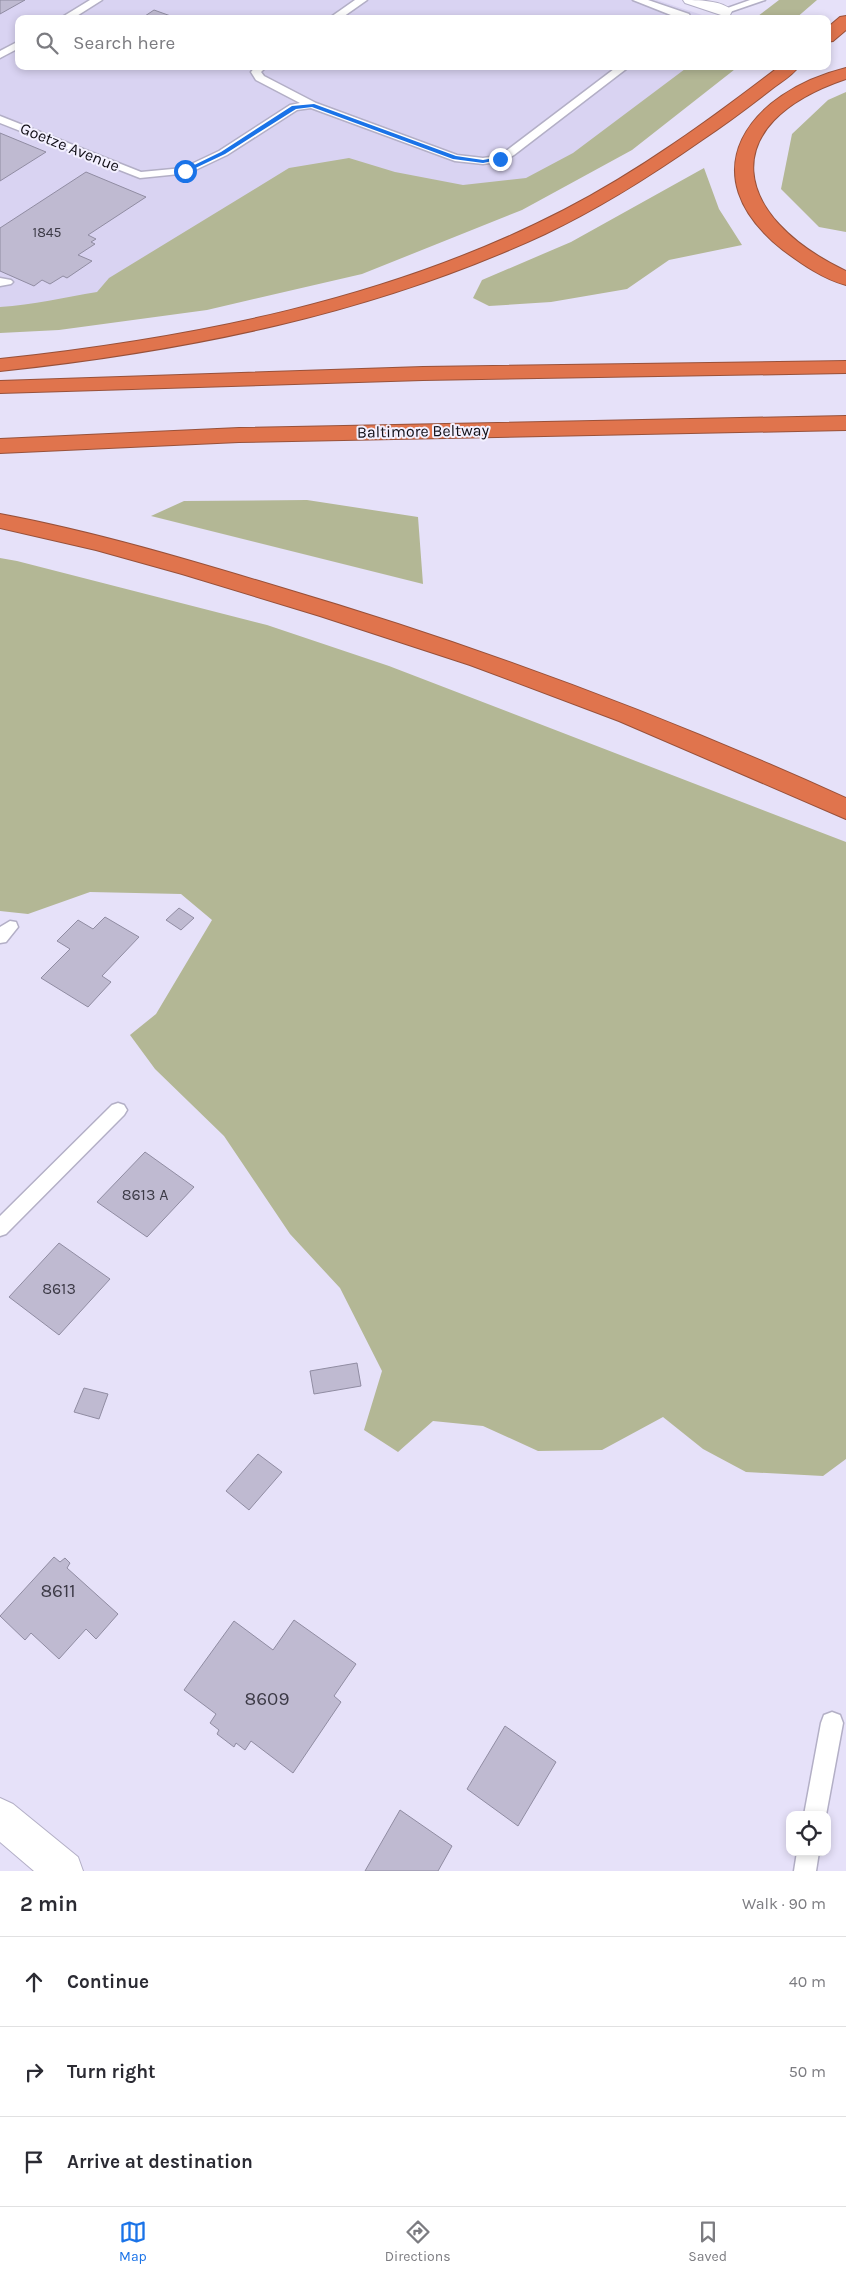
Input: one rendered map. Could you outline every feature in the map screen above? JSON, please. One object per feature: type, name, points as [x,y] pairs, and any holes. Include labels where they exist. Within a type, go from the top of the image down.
[{"type":"highway","points":[[831,34],[846,21]]},
{"type":"highway","points":[[0,365],[116,352],[203,336],[351,300],[468,260],[538,230],[658,163],[731,113],[786,70]]},
{"type":"highway","points":[[846,73],[802,88],[782,101],[763,119],[750,139],[744,155],[744,174],[748,192],[759,213],[775,232],[798,252],[846,279]]},
{"type":"highway","points":[[0,387],[233,378],[582,369],[846,367]]},
{"type":"highway","name":"Baltimore Beltway","points":[[0,446],[239,435],[846,423]]},
{"type":"highway","points":[[0,522],[115,547],[331,610],[440,645],[665,730],[846,809]]},
{"type":"street","points":[[691,0],[724,11]]},
{"type":"street","points":[[0,1816],[64,1871]]},
{"type":"lane","points":[[71,15],[97,0]]},
{"type":"lane","points":[[339,15],[362,0]]},
{"type":"lane","points":[[638,0],[684,15]]},
{"type":"lane","points":[[724,11],[760,0]]},
{"type":"lane","points":[[0,55],[15,46]]},
{"type":"lane","points":[[258,70],[256,72],[260,78],[312,105],[455,158],[483,161],[500,159],[510,153],[619,70]]},
{"type":"lane","name":"Goetze Avenue","points":[[0,118],[140,175],[185,171],[223,153],[294,107],[312,105]]},
{"type":"lane","points":[[0,1228],[118,1110]]},
{"type":"lane","points":[[816,1811],[832,1723]]},
{"type":"lane","points":[[805,1871],[807,1856]]},
{"type":"shaded area","points":[[0,0],[657,0],[702,15],[15,15],[15,70],[698,70],[544,183],[368,260],[0,310]]},
{"type":"green space","points":[[779,0],[817,0],[800,15],[759,15]]},
{"type":"green space","points":[[684,70],[734,70],[632,150],[522,210],[362,274],[207,310],[59,330],[0,333],[0,307],[37,303],[97,292],[109,278],[289,168],[349,158],[395,172],[463,185],[526,178],[573,153]]},
{"type":"green space","points":[[846,92],[846,232],[819,227],[781,189],[792,134],[828,100]]},
{"type":"green space","points":[[704,168],[719,209],[742,245],[669,260],[627,289],[551,302],[489,306],[473,298],[482,280],[571,242]]},
{"type":"green space","points":[[307,500],[418,517],[423,584],[151,516],[184,501]]},
{"type":"green space","points":[[0,558],[267,625],[389,666],[846,842],[846,1459],[823,1476],[746,1472],[703,1449],[663,1417],[602,1450],[538,1451],[483,1426],[433,1421],[398,1452],[364,1430],[382,1371],[340,1288],[290,1234],[224,1136],[155,1069],[130,1035],[156,1014],[212,920],[181,894],[90,892],[28,914],[0,911]]},
{"type":"building","points":[[0,0],[25,0],[0,14]]},
{"type":"building","points":[[154,10],[168,15],[146,15]]},
{"type":"building","points":[[0,133],[46,152],[0,181]]},
{"type":"building","points":[[86,172],[146,197],[88,235],[96,239],[91,242],[95,244],[78,255],[92,261],[67,278],[63,276],[50,284],[42,280],[34,286],[0,271],[0,228]]},
{"type":"building","points":[[179,908],[194,918],[181,930],[166,920]]},
{"type":"building","points":[[105,917],[139,937],[102,976],[111,982],[88,1007],[41,978],[70,949],[57,941],[78,920],[93,929]]},
{"type":"building","points":[[145,1152],[194,1187],[147,1237],[97,1202]]},
{"type":"building","points":[[59,1243],[110,1279],[59,1335],[9,1297]]},
{"type":"building","points":[[357,1363],[361,1386],[314,1394],[310,1371]]},
{"type":"building","points":[[84,1388],[108,1394],[99,1419],[74,1412]]},
{"type":"building","points":[[258,1454],[282,1472],[249,1510],[226,1491]]},
{"type":"building","points":[[54,1557],[60,1562],[65,1558],[70,1563],[67,1568],[118,1614],[96,1639],[86,1629],[59,1659],[31,1633],[25,1640],[0,1616]]},
{"type":"building","points":[[294,1620],[356,1664],[334,1696],[341,1702],[293,1773],[251,1741],[245,1750],[236,1743],[234,1747],[217,1734],[219,1730],[210,1723],[216,1714],[184,1690],[234,1621],[273,1650]]},
{"type":"building","points":[[505,1726],[556,1762],[518,1826],[467,1789]]},
{"type":"building","points":[[400,1810],[452,1846],[438,1871],[365,1871]]},
{"type":"route","points":[[185,171],[223,153],[294,107],[312,105],[455,158],[483,161],[500,159]]}]
